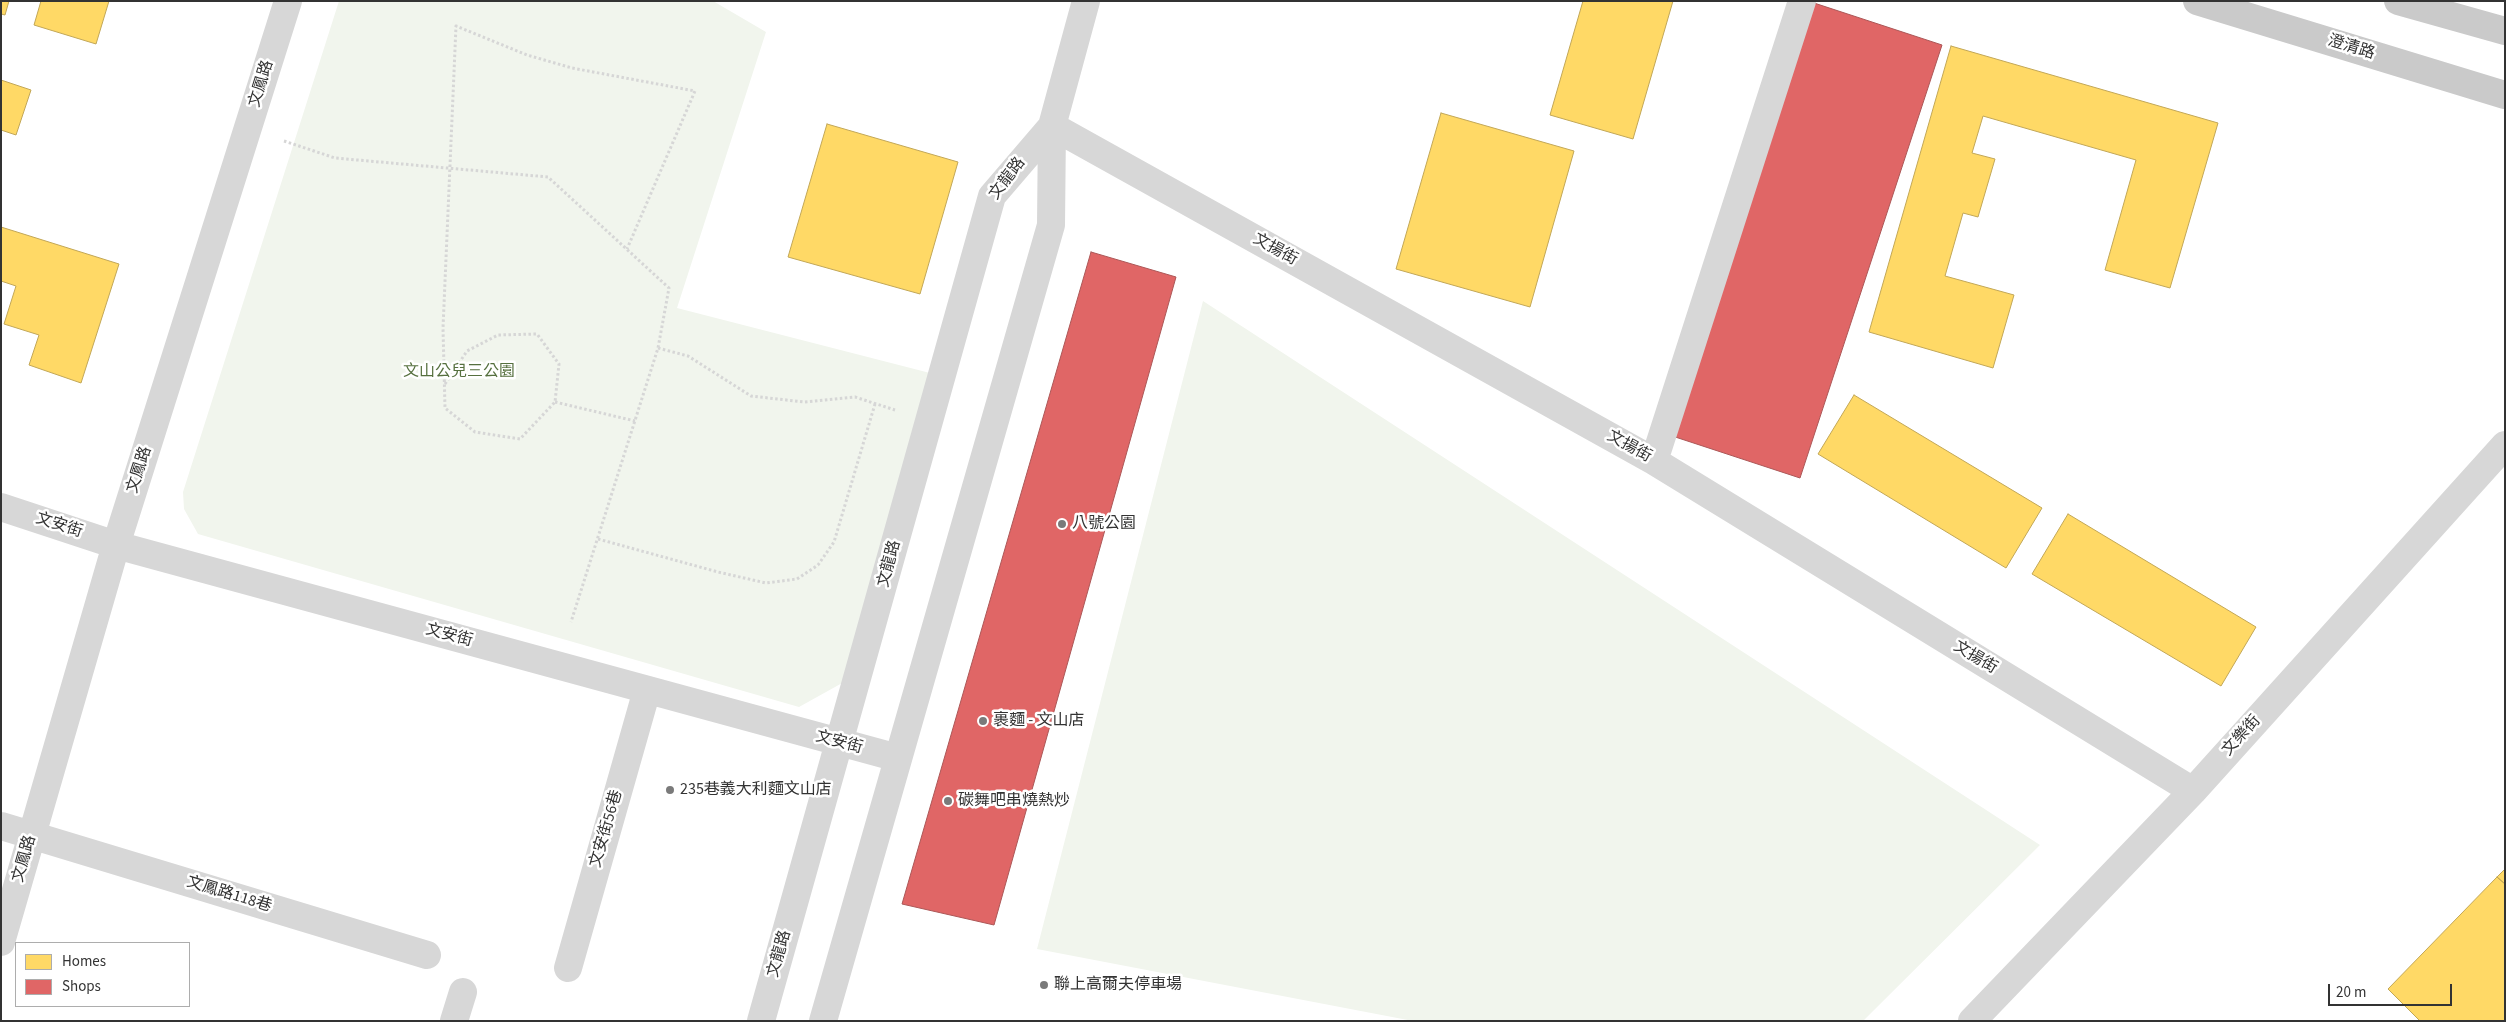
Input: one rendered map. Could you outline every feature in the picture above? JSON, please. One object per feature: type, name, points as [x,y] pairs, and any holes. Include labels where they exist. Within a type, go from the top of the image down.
[{"type":"main road","name":"澄清路","points":[[2197,1],[2505,95]]},
{"type":"main road","points":[[2398,1],[2505,31]]},
{"type":"street","name":"文鳳路","points":[[1,942],[116,545],[288,1]]},
{"type":"street","name":"文龍路","points":[[822,1021],[1051,225],[1052,126],[1086,1]]},
{"type":"street","points":[[1654,461],[1802,1]]},
{"type":"street","name":"文龍路","points":[[761,1021],[992,196],[1052,126]]},
{"type":"street","name":"文揚街","points":[[1052,126],[1654,461],[2193,791]]},
{"type":"street","name":"文樂街","points":[[1972,1021],[2193,791],[2505,445]]},
{"type":"street","name":"文安街","points":[[1,508],[116,545],[840,744],[898,758]]},
{"type":"street","name":"文安街56巷","points":[[568,968],[647,690]]},
{"type":"street","name":"文鳳路118巷","points":[[1,826],[427,955]]},
{"type":"street","points":[[454,1021],[463,992]]},
{"type":"path","points":[[445,384],[467,351],[498,335],[537,334],[558,364],[554,402],[520,439],[475,432],[445,408],[443,328],[448,168],[456,26],[527,55],[563,66],[695,91],[627,249]]},
{"type":"path","points":[[284,141],[335,158],[548,177],[669,288],[658,348],[571,622]]},
{"type":"path","points":[[658,348],[688,356],[751,396],[804,402],[855,397],[929,422]]},
{"type":"path","points":[[554,402],[635,421]]},
{"type":"path","points":[[598,539],[718,572],[766,583],[797,579],[818,565],[834,542],[875,404]]},
{"type":"green space","name":"文山公兒三公園","points":[[339,1],[713,1],[766,32],[677,308],[930,373],[844,682],[799,707],[198,534],[184,509],[183,492]]},
{"type":"green space","points":[[1203,301],[2040,845],[1863,1021],[1413,1021],[1037,949]]},
{"type":"building: Homes","points":[[1,1],[9,1],[5,15],[1,14]]},
{"type":"building: Homes","points":[[41,1],[109,1],[96,44],[34,25]]},
{"type":"building: Homes","points":[[1583,1],[1673,1],[1633,139],[1550,115]]},
{"type":"building: Homes","points":[[1951,46],[2218,123],[2170,288],[2105,270],[2136,160],[1983,116],[1972,153],[1995,159],[1978,217],[1963,213],[1945,276],[2014,295],[1993,368],[1869,332]]},
{"type":"building: Homes","points":[[1,80],[31,90],[16,135],[1,130]]},
{"type":"building: Homes","points":[[1441,113],[1574,151],[1530,307],[1396,269]]},
{"type":"building: Homes","points":[[827,124],[958,162],[920,294],[788,257]]},
{"type":"building: Homes","points":[[1,227],[119,264],[81,383],[29,365],[39,335],[4,324],[16,286],[1,281]]},
{"type":"building: Homes","points":[[1854,395],[2042,508],[2006,568],[1818,454]]},
{"type":"building: Homes","points":[[2068,514],[2256,627],[2221,686],[2032,574]]},
{"type":"building: Homes","points":[[2505,869],[2505,884],[2497,877]]},
{"type":"building: Homes","points":[[2497,877],[2505,884],[2505,1021],[2420,1021],[2388,989]]},
{"type":"building: Shops","points":[[1808,1],[1942,45],[1800,478],[1657,431]]},
{"type":"building: Shops","points":[[1091,252],[1176,277],[994,925],[902,904]]},
{"type":"place","name":"八號公園","points":[[1062,524]]},
{"type":"place","name":"裹麵 - 文山店","points":[[983,721]]},
{"type":"place","name":"235巷義大利麵文山店","points":[[670,790]]},
{"type":"place","name":"碳舞吧串燒熱炒","points":[[948,801]]},
{"type":"place","name":"聯上高爾夫停車場","points":[[1044,985]]}]
